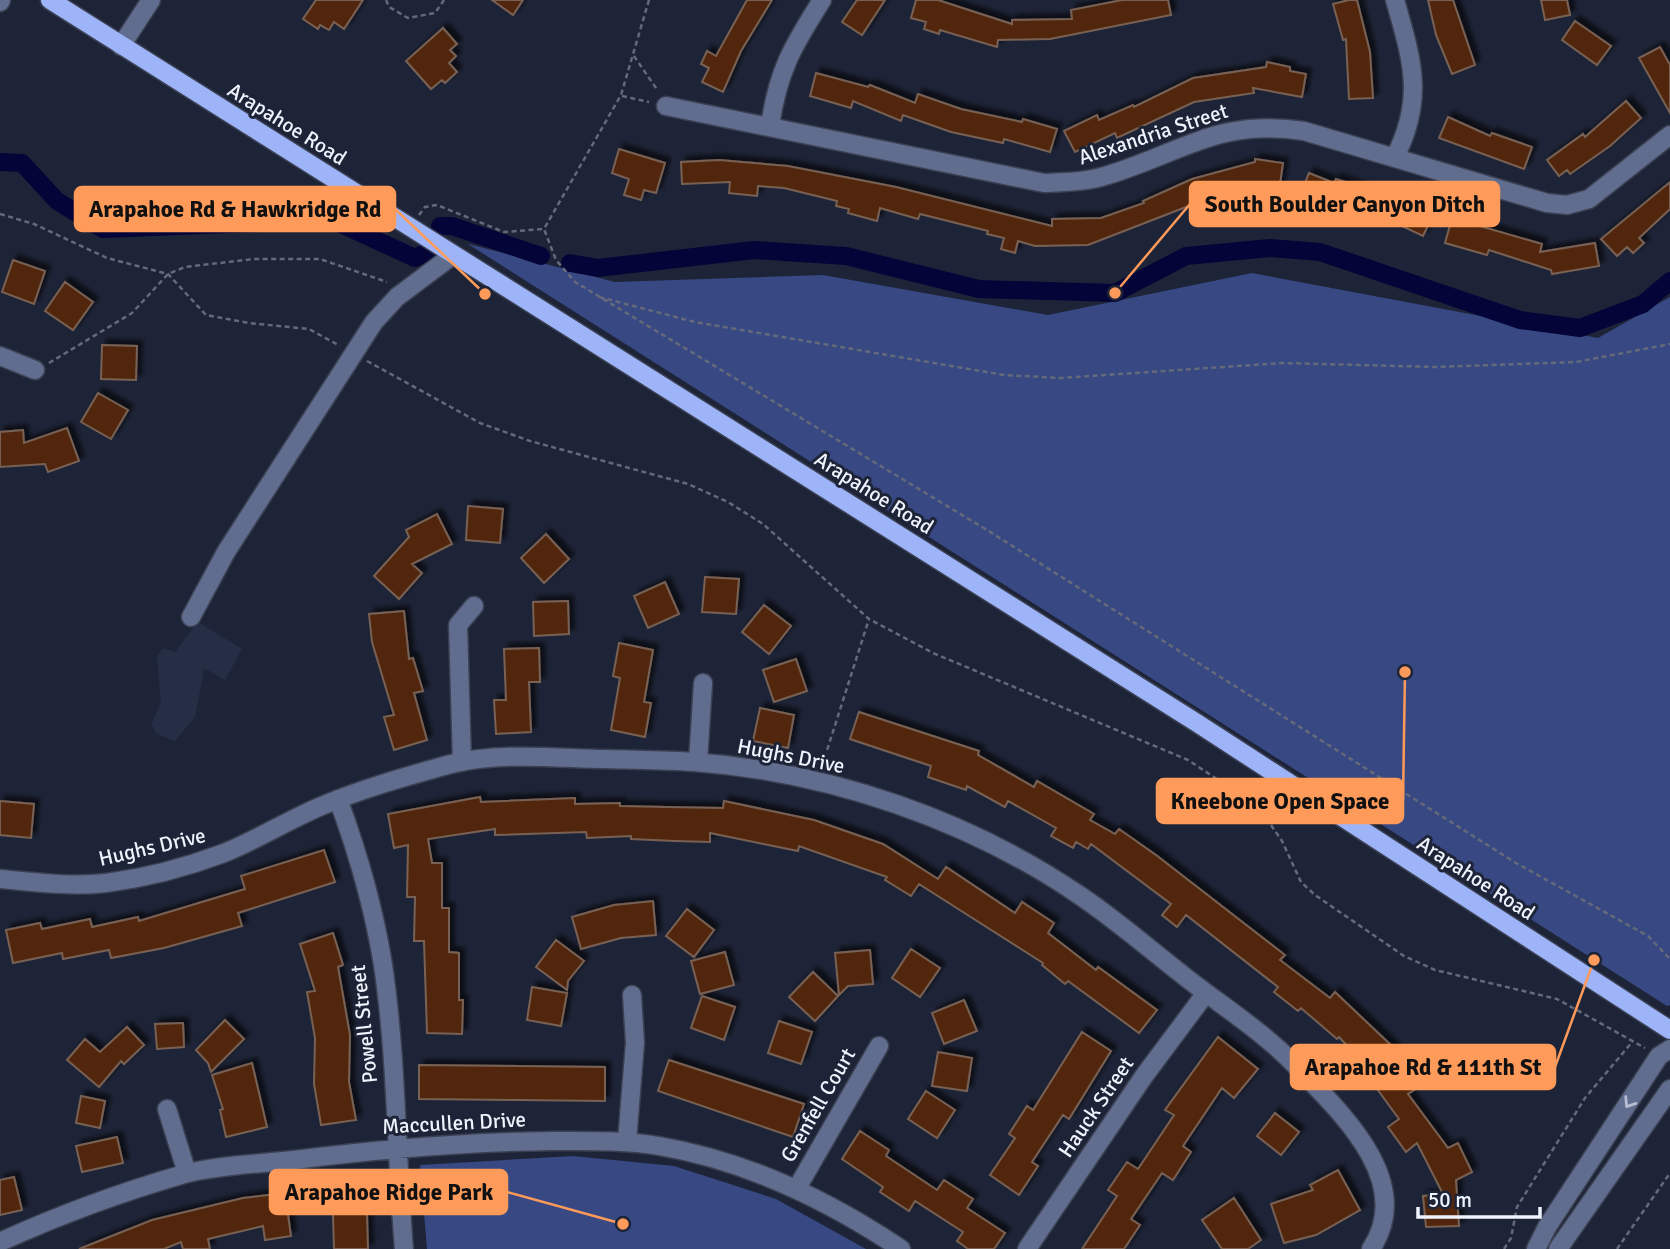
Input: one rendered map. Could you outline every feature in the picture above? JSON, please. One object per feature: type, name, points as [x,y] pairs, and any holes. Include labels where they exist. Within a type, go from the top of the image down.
[{"type":"main road","name":"Arapahoe Road","points":[[50,0],[1197,723],[1670,1030]]},
{"type":"street","points":[[121,46],[151,0]]},
{"type":"street","points":[[770,125],[776,86],[788,53],[822,0]]},
{"type":"street","points":[[1395,0],[1415,83],[1410,121],[1395,157]]},
{"type":"street","name":"Alexandria Street","points":[[666,106],[722,119],[770,125],[1044,183],[1082,181],[1108,175],[1213,134],[1253,127],[1304,131],[1547,203],[1567,205],[1588,199],[1670,135]]},
{"type":"street","points":[[191,617],[226,552],[353,353],[382,314],[453,255]]},
{"type":"street","points":[[0,356],[35,370]]},
{"type":"street","points":[[462,762],[458,625],[474,606]]},
{"type":"street","points":[[698,762],[703,683]]},
{"type":"street","name":"Hughs Drive","points":[[0,879],[63,884],[105,883],[179,867],[224,853],[338,799],[462,762],[532,757],[698,762],[818,781],[872,797],[957,828],[1021,860],[1083,898],[1287,1057],[1342,1113],[1365,1146],[1385,1197],[1383,1221],[1371,1249]]},
{"type":"street","name":"Powell Street","points":[[338,799],[364,878],[382,964],[392,1051],[404,1249]]},
{"type":"street","name":"Hauck Street","points":[[1027,1249],[1144,1076],[1206,993]]},
{"type":"street","points":[[627,1141],[635,1043],[632,995]]},
{"type":"street","name":"Grenfell Court","points":[[797,1188],[879,1046]]},
{"type":"street","points":[[1536,1249],[1547,1227],[1659,1056],[1670,1049]]},
{"type":"street","points":[[1558,1249],[1670,1089]]},
{"type":"street","points":[[167,1109],[187,1173]]},
{"type":"street","name":"Maccullen Drive","points":[[0,1242],[97,1202],[187,1173],[396,1147],[496,1142],[627,1141],[662,1146],[729,1164],[797,1188],[858,1220],[901,1249]]},
{"type":"path","points":[[386,0],[389,7],[408,18],[435,13],[444,0]]},
{"type":"path","points":[[544,229],[621,95],[649,0]]},
{"type":"path","points":[[634,56],[666,106]]},
{"type":"path","points":[[621,95],[666,106]]},
{"type":"path","points":[[418,217],[425,207],[437,205],[504,232],[544,229]]},
{"type":"path","points":[[0,214],[33,224],[107,258],[168,274],[206,315],[249,323],[309,329],[480,423],[530,441],[688,484],[728,502],[763,524],[869,619],[933,653],[1188,760],[1264,815],[1282,841],[1301,881],[1315,895],[1404,956],[1435,970],[1557,999],[1648,1049]]},
{"type":"path","points":[[544,229],[556,261],[575,282],[595,296],[987,530],[1516,863],[1648,936],[1670,960]]},
{"type":"path","points":[[35,370],[132,313],[168,274],[186,267],[287,257],[320,260],[396,286],[414,285]]},
{"type":"path","points":[[595,296],[695,322],[1004,375],[1061,378],[1282,363],[1436,367],[1576,362],[1670,344]]},
{"type":"path","points":[[818,781],[869,619]]},
{"type":"path","points":[[1504,1249],[1511,1238],[1517,1207],[1585,1098],[1633,1041]]},
{"type":"path","points":[[1617,1249],[1670,1174]]},
{"type":"shaded area","points":[[468,244],[615,282],[823,275],[1048,315],[1252,273],[1598,338],[1670,297],[1670,1005],[1667,1006]]},
{"type":"shaded area","points":[[198,622],[242,649],[225,680],[204,668],[195,717],[175,741],[157,734],[151,724],[161,702],[157,656],[163,648],[175,652]]},
{"type":"shaded area","points":[[573,1156],[674,1166],[776,1199],[866,1249],[427,1249],[420,1165]]},
{"type":"building","points":[[316,0],[363,0],[344,29],[334,22],[329,30],[320,25],[318,29],[303,19]]},
{"type":"building","points":[[492,0],[523,0],[513,15]]},
{"type":"building","points":[[747,0],[772,0],[741,51],[723,92],[702,82],[709,68],[701,64],[707,51],[716,56]]},
{"type":"building","points":[[857,0],[885,0],[862,35],[842,22]]},
{"type":"building","points":[[916,0],[938,0],[1012,24],[1012,20],[1072,19],[1071,10],[1122,0],[1168,0],[1171,15],[1050,39],[998,40],[997,47],[940,30],[939,34],[924,29],[926,22],[911,18]]},
{"type":"building","points":[[1357,0],[1370,52],[1373,98],[1349,99],[1346,39],[1343,40],[1333,4]]},
{"type":"building","points":[[1428,0],[1453,0],[1475,65],[1452,74],[1436,35]]},
{"type":"building","points":[[1541,0],[1567,0],[1570,15],[1545,20]]},
{"type":"building","points":[[1575,21],[1611,46],[1597,65],[1562,40]]},
{"type":"building","points":[[443,28],[457,44],[450,50],[456,56],[449,63],[457,72],[445,83],[442,80],[431,89],[406,61]]},
{"type":"building","points":[[1660,47],[1670,65],[1670,113],[1639,58]]},
{"type":"building","points":[[1267,62],[1306,74],[1302,97],[1253,88],[1254,93],[1194,102],[1117,138],[1115,133],[1075,152],[1064,131],[1097,115],[1099,120],[1133,105],[1134,107],[1193,78],[1266,67]]},
{"type":"building","points":[[816,73],[868,87],[870,85],[915,103],[918,94],[961,109],[1022,122],[1023,119],[1057,129],[1050,152],[1004,139],[1003,143],[951,132],[903,115],[901,121],[853,101],[851,108],[810,96]]},
{"type":"building","points":[[1626,101],[1641,118],[1610,146],[1570,174],[1567,170],[1559,176],[1547,160],[1583,134],[1585,137]]},
{"type":"building","points":[[1448,117],[1490,136],[1492,133],[1532,147],[1524,169],[1439,138]]},
{"type":"building","points":[[619,149],[665,163],[656,193],[644,190],[641,200],[624,195],[629,179],[612,173]]},
{"type":"building","points":[[1255,159],[1283,163],[1279,191],[1242,185],[1244,191],[1186,207],[1088,245],[1035,246],[1018,241],[1015,253],[1001,249],[1004,238],[987,234],[988,231],[920,214],[918,219],[880,208],[877,221],[848,213],[849,209],[836,206],[837,201],[784,188],[758,186],[757,196],[729,193],[730,182],[682,184],[681,162],[719,160],[788,166],[896,187],[1052,226],[1052,219],[1101,218],[1144,203],[1143,201],[1192,179],[1255,162]]},
{"type":"building","points":[[1309,173],[1334,183],[1336,179],[1405,201],[1407,198],[1435,211],[1423,236],[1387,219],[1341,204],[1338,210],[1300,195]]},
{"type":"building","points":[[1670,182],[1670,209],[1639,238],[1644,243],[1633,253],[1627,247],[1617,256],[1601,239]]},
{"type":"building","points":[[1452,218],[1542,244],[1540,252],[1595,243],[1599,266],[1552,274],[1551,270],[1489,250],[1487,255],[1445,243]]},
{"type":"building","points":[[13,260],[45,271],[34,304],[2,292]]},
{"type":"building","points":[[65,282],[93,302],[73,330],[45,311]]},
{"type":"building","points":[[102,345],[137,346],[136,380],[101,379]]},
{"type":"building","points":[[98,393],[128,410],[111,439],[81,422]]},
{"type":"building","points":[[67,428],[79,461],[48,472],[45,464],[0,467],[0,432],[23,430],[24,443]]},
{"type":"building","points":[[468,506],[503,509],[500,543],[466,540]]},
{"type":"building","points":[[437,514],[452,544],[412,564],[422,573],[399,599],[374,576],[409,537],[406,530]]},
{"type":"building","points":[[546,534],[569,559],[544,583],[521,558]]},
{"type":"building","points":[[705,577],[739,579],[736,614],[702,612]]},
{"type":"building","points":[[665,582],[679,614],[648,628],[634,596]]},
{"type":"building","points":[[568,601],[569,634],[534,636],[533,602]]},
{"type":"building","points":[[764,605],[791,626],[769,654],[742,632]]},
{"type":"building","points":[[404,611],[409,659],[413,658],[423,691],[414,693],[427,740],[394,750],[384,717],[394,715],[372,642],[369,614]]},
{"type":"building","points":[[619,643],[653,650],[644,702],[651,703],[645,737],[611,730],[620,678],[613,676]]},
{"type":"building","points":[[539,648],[540,682],[529,682],[531,732],[496,734],[494,700],[506,700],[504,649]]},
{"type":"building","points":[[796,659],[807,691],[774,702],[763,670]]},
{"type":"building","points":[[760,708],[794,715],[788,748],[753,741]]},
{"type":"building","points":[[859,712],[979,751],[978,755],[1034,787],[1037,781],[1094,814],[1090,820],[1115,834],[1119,829],[1156,855],[1285,955],[1280,960],[1330,998],[1335,992],[1394,1048],[1420,1086],[1408,1094],[1448,1148],[1458,1143],[1472,1172],[1456,1180],[1459,1226],[1426,1227],[1423,1196],[1443,1194],[1417,1143],[1406,1152],[1388,1127],[1399,1119],[1372,1082],[1377,1078],[1339,1037],[1337,1039],[1301,1008],[1298,1011],[1274,992],[1278,987],[1186,915],[1177,927],[1162,915],[1171,904],[1091,844],[1088,849],[1076,842],[1073,848],[1051,836],[1056,828],[1008,801],[1005,807],[967,786],[966,790],[928,777],[931,766],[850,739]]},
{"type":"building","points":[[480,797],[481,802],[575,798],[575,804],[620,803],[620,806],[723,808],[724,801],[814,820],[883,844],[938,879],[946,867],[1015,913],[1022,902],[1054,923],[1048,933],[1096,970],[1098,967],[1157,1010],[1139,1033],[1068,981],[1065,984],[1042,965],[1043,963],[919,884],[911,896],[885,880],[887,877],[799,846],[798,851],[710,833],[710,842],[631,839],[631,836],[587,838],[586,832],[495,835],[495,829],[428,839],[432,863],[442,863],[442,908],[449,908],[449,952],[459,953],[459,1000],[463,1000],[462,1034],[427,1033],[424,941],[414,941],[415,897],[407,897],[408,845],[394,848],[388,814]]},
{"type":"building","points":[[0,801],[34,804],[31,838],[0,835]]},
{"type":"building","points":[[324,850],[335,882],[238,913],[242,926],[164,948],[111,958],[109,950],[63,959],[62,953],[13,963],[6,930],[40,923],[42,929],[90,919],[92,927],[138,917],[139,921],[245,889],[241,876]]},
{"type":"building","points":[[653,901],[656,935],[621,938],[581,949],[572,917],[614,905]]},
{"type":"building","points":[[687,909],[714,930],[694,957],[666,936]]},
{"type":"building","points":[[333,933],[343,965],[338,967],[350,1035],[349,1082],[356,1120],[321,1125],[314,1084],[315,1038],[307,992],[315,991],[300,944]]},
{"type":"building","points":[[556,940],[584,961],[568,981],[567,990],[536,967]]},
{"type":"building","points":[[911,949],[940,968],[920,997],[892,978]]},
{"type":"building","points":[[870,950],[873,984],[848,986],[839,995],[835,953]]},
{"type":"building","points":[[725,952],[734,985],[700,994],[691,961]]},
{"type":"building","points":[[813,972],[838,996],[815,1021],[789,997]]},
{"type":"building","points":[[532,987],[567,993],[561,1026],[527,1020]]},
{"type":"building","points":[[702,996],[735,1007],[724,1040],[691,1028]]},
{"type":"building","points":[[964,1000],[977,1031],[944,1044],[932,1013]]},
{"type":"building","points":[[225,1020],[244,1039],[211,1072],[208,1063],[196,1050]]},
{"type":"building","points":[[779,1021],[812,1032],[801,1064],[768,1053]]},
{"type":"building","points":[[183,1023],[184,1047],[157,1049],[155,1024]]},
{"type":"building","points":[[127,1027],[144,1045],[124,1064],[121,1061],[99,1087],[67,1060],[85,1039],[100,1052]]},
{"type":"building","points":[[1082,1032],[1111,1051],[1069,1119],[1063,1115],[1032,1162],[1038,1166],[1019,1195],[990,1175],[1015,1138],[1009,1134],[1027,1106],[1033,1110]]},
{"type":"building","points":[[1218,1037],[1258,1069],[1234,1098],[1222,1088],[1183,1146],[1191,1152],[1173,1180],[1162,1173],[1131,1219],[1140,1225],[1124,1249],[1082,1249],[1117,1196],[1108,1190],[1127,1162],[1138,1169],[1174,1115],[1165,1110]]},
{"type":"building","points":[[938,1052],[972,1058],[967,1091],[932,1086]]},
{"type":"building","points":[[669,1060],[804,1104],[793,1137],[658,1091]]},
{"type":"building","points":[[252,1063],[267,1127],[226,1137],[220,1110],[223,1109],[212,1075]]},
{"type":"building","points":[[419,1065],[605,1067],[605,1101],[419,1099]]},
{"type":"building","points":[[926,1091],[955,1110],[937,1138],[908,1119]]},
{"type":"building","points":[[81,1096],[105,1101],[100,1128],[76,1123]]},
{"type":"building","points":[[1275,1113],[1299,1132],[1281,1155],[1257,1136]]},
{"type":"building","points":[[860,1131],[889,1150],[886,1156],[937,1190],[944,1180],[973,1199],[967,1208],[1005,1233],[994,1249],[968,1249],[957,1241],[963,1232],[915,1201],[909,1211],[880,1192],[883,1187],[842,1159]]},
{"type":"building","points":[[117,1137],[123,1163],[82,1172],[76,1146]]},
{"type":"building","points":[[1338,1170],[1360,1210],[1316,1235],[1284,1243],[1271,1204],[1313,1190],[1310,1185]]},
{"type":"building","points":[[14,1177],[22,1210],[0,1215],[0,1180]]},
{"type":"building","points":[[366,1180],[368,1249],[334,1249],[332,1182]]},
{"type":"building","points":[[285,1193],[291,1236],[265,1240],[263,1226],[208,1239],[210,1249],[183,1249],[181,1242],[164,1249],[79,1249],[152,1220],[243,1198]]},
{"type":"building","points":[[1234,1198],[1261,1240],[1248,1249],[1222,1249],[1202,1220]]},
{"type":"waterway","points":[[0,162],[22,163],[57,201],[103,229],[258,223],[278,212],[306,208],[415,258],[427,252]]},
{"type":"waterway","points":[[440,226],[452,226],[541,256]]},
{"type":"waterway","points":[[570,263],[598,268],[754,250],[846,256],[979,289],[1115,293],[1186,256],[1270,248],[1320,252],[1520,320],[1580,328],[1643,304],[1670,281]]},
{"type":"place","name":"South Boulder Canyon Ditch","points":[[1115,293]]},
{"type":"place","name":"Arapahoe Rd & Hawkridge Rd","points":[[485,294]]},
{"type":"place","name":"Kneebone Open Space","points":[[1405,672]]},
{"type":"place","name":"Arapahoe Rd & 111th St","points":[[1594,960]]},
{"type":"place","name":"Arapahoe Ridge Park","points":[[623,1224]]}]
